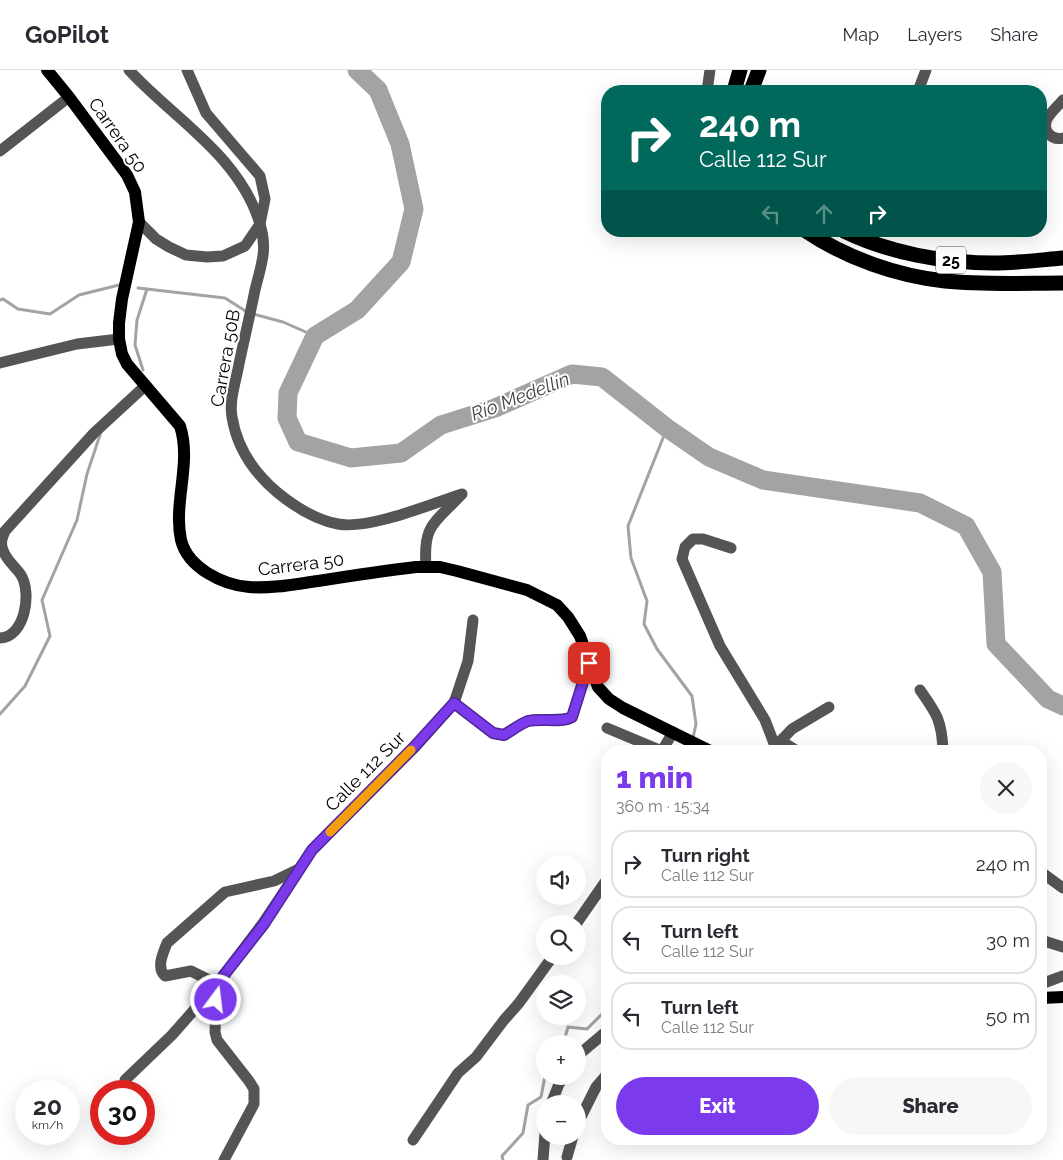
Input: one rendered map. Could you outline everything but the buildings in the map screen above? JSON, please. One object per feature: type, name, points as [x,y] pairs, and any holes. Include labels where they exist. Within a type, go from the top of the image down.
[{"type":"highway","points":[[736,85],[740,70]]},
{"type":"highway","points":[[753,85],[759,70]]},
{"type":"highway","name":"25","points":[[814,237],[850,254],[896,271],[944,281],[1063,284]]},
{"type":"highway","name":"25","points":[[862,237],[906,252],[954,261],[995,264],[1063,258]]},
{"type":"main road","name":"Carrera 50","points":[[47,70],[127,175],[135,192],[139,222],[122,299],[119,339],[122,354],[127,364],[180,426],[184,438],[179,511],[182,540],[189,557],[208,573],[228,583],[250,587],[279,586],[406,568],[440,567],[527,590],[557,605],[568,617],[580,636],[598,687],[609,699],[623,708],[699,745]]},
{"type":"main road","points":[[1047,998],[1063,997]]},
{"type":"street","name":"Carrera 50B","points":[[129,70],[149,92],[193,130],[225,162],[242,185],[260,224],[265,251],[233,390],[231,415],[238,439],[249,462],[269,485],[292,504],[318,517],[338,524],[362,523],[384,519],[462,494],[433,523],[428,532],[425,549],[426,567]]},
{"type":"street","points":[[139,222],[156,239],[169,247],[186,255],[207,257],[223,256],[245,246],[260,224],[264,199],[260,176],[206,113],[187,70]]},
{"type":"street","points":[[709,85],[710,70]]},
{"type":"street","points":[[920,85],[926,70]]},
{"type":"street","points":[[0,151],[69,97]]},
{"type":"street","points":[[1047,119],[1063,100]]},
{"type":"street","points":[[1047,132],[1049,136],[1058,139],[1063,138]]},
{"type":"street","points":[[0,363],[77,344],[119,339]]},
{"type":"street","points":[[0,638],[6,638],[16,631],[22,619],[26,593],[21,575],[8,560],[2,547],[2,539],[5,532],[94,433],[145,386]]},
{"type":"street","points":[[731,548],[703,539],[693,539],[685,547],[682,559],[720,646],[765,720],[776,745]]},
{"type":"street","points":[[473,620],[468,661],[454,703],[493,733],[504,735],[528,722],[568,719],[572,717],[589,663]]},
{"type":"street","points":[[920,690],[936,711],[941,724],[943,745]]},
{"type":"street","name":"Calle 112 Sur","points":[[125,1080],[172,1035],[217,984],[264,924],[312,850],[414,747],[454,703]]},
{"type":"street","points":[[777,745],[800,723],[829,707]]},
{"type":"street","points":[[607,728],[648,745]]},
{"type":"street","points":[[665,745],[673,732]]},
{"type":"street","points":[[224,1160],[254,1104],[254,1089],[217,1040],[215,1032],[217,984],[191,971],[165,976],[160,970],[163,953],[167,943],[225,892],[274,881],[300,868]]},
{"type":"street","points":[[1047,876],[1063,888]]},
{"type":"street","points":[[582,915],[601,888]]},
{"type":"street","points":[[1047,942],[1063,947]]},
{"type":"street","points":[[414,1140],[458,1073],[481,1051],[546,965]]},
{"type":"street","points":[[1047,982],[1063,976]]},
{"type":"street","points":[[586,1049],[601,1036]]},
{"type":"street","points":[[586,1107],[601,1081]]},
{"type":"street","points":[[535,1160],[541,1145]]},
{"type":"street","points":[[543,1160],[544,1145]]},
{"type":"street","points":[[567,1157],[571,1145]]},
{"type":"waterway","name":"Río Medellín","points":[[357,70],[378,90],[400,144],[414,209],[401,262],[357,310],[315,336],[288,393],[287,418],[298,442],[351,458],[401,453],[441,425],[495,408],[572,374],[602,377],[667,428],[709,457],[763,480],[920,503],[966,526],[992,572],[996,644],[1048,699],[1063,706]]},
{"type":"waterway","points":[[0,300],[3,299],[18,309],[50,314],[79,295],[119,285]]},
{"type":"waterway","points":[[138,288],[225,298],[247,312]]},
{"type":"waterway","points":[[143,370],[135,345],[137,320],[147,289]]},
{"type":"waterway","points":[[253,314],[283,322],[315,336]]},
{"type":"waterway","points":[[667,428],[628,526],[631,558],[647,601],[644,624],[657,649],[692,696],[696,724],[693,738]]},
{"type":"waterway","points":[[0,714],[25,686],[50,636],[42,600],[77,520],[87,474],[101,432]]},
{"type":"waterway","points":[[566,1035],[568,1027],[587,1029],[601,1015]]},
{"type":"waterway","points":[[503,1160],[502,1156],[523,1133],[528,1105],[541,1097],[543,1085]]},
{"type":"slow traffic","points":[[330,832],[411,750]]},
{"type":"route","points":[[216,1000],[217,984],[264,924],[312,850],[414,747],[454,703],[493,733],[499,735],[504,735],[528,722],[568,719],[572,717],[589,663]]}]
